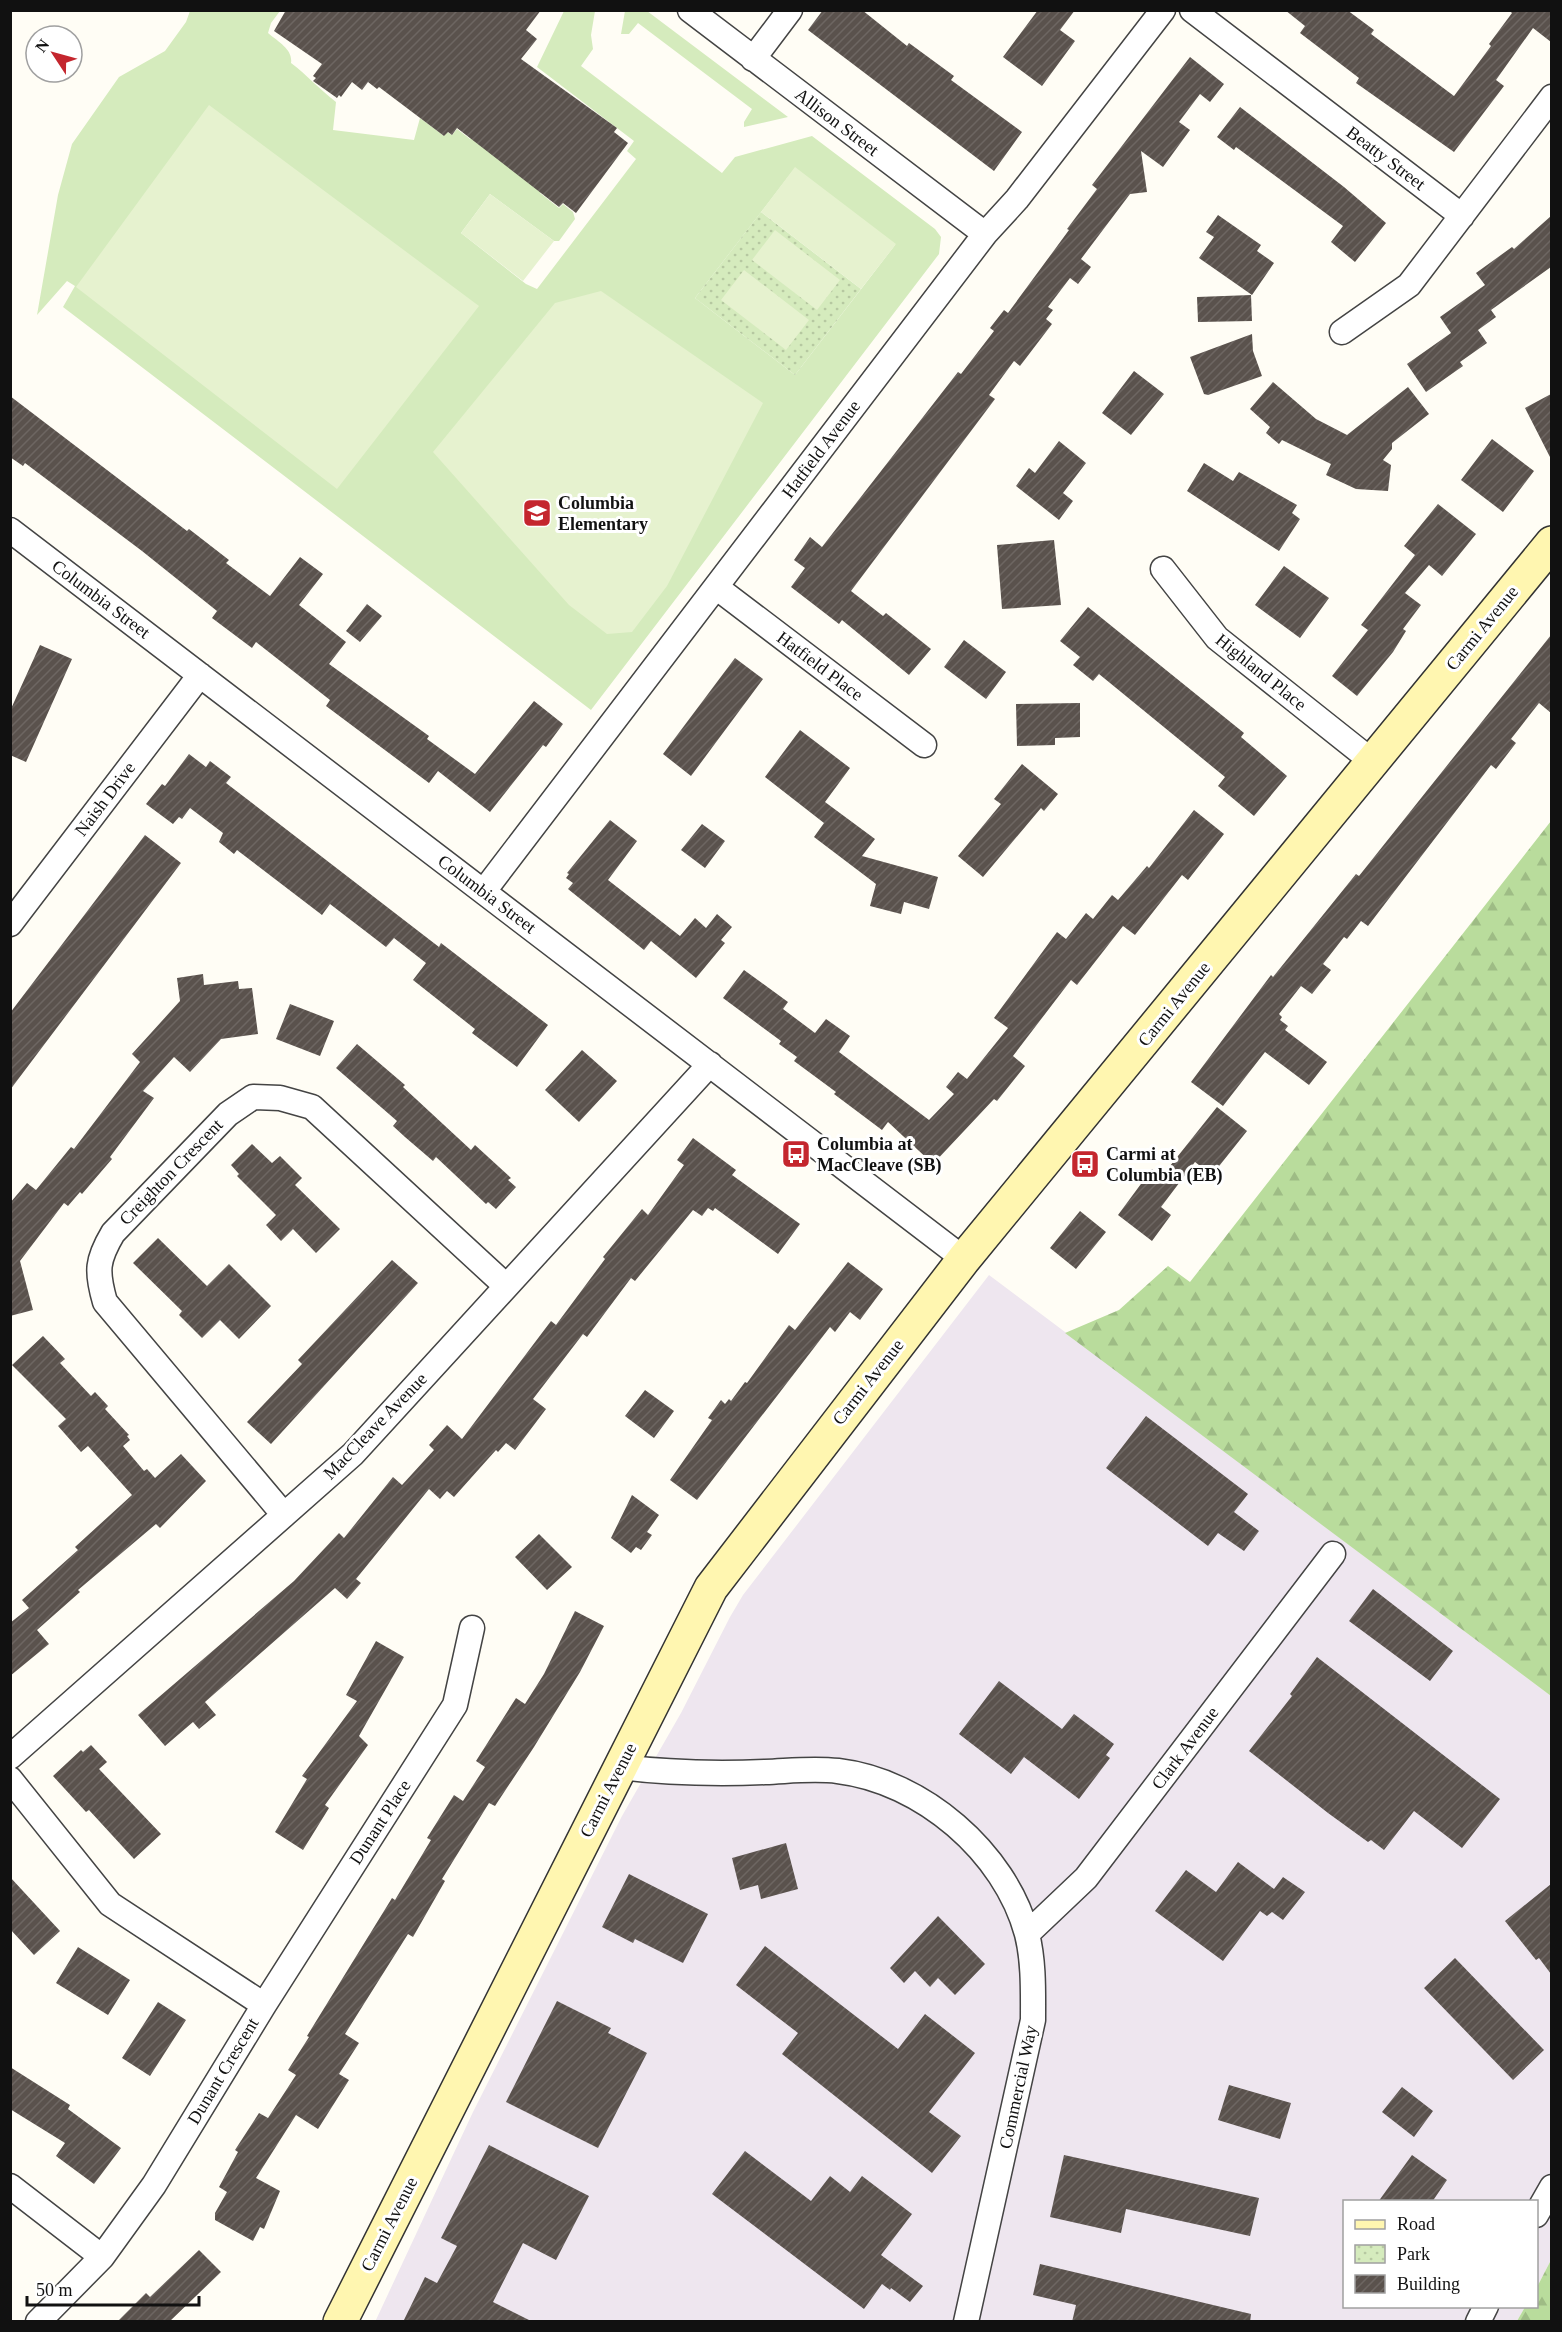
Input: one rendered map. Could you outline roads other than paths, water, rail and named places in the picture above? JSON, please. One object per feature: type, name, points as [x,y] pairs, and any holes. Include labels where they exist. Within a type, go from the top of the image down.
[{"type":"street","name":"Allison Street","points":[[690,10],[985,234]]},
{"type":"street","points":[[753,58],[790,10]]},
{"type":"street","name":"Hatfield Avenue","points":[[484,891],[985,234],[1017,199],[1162,10]]},
{"type":"street","name":"Beatty Street","points":[[1191,10],[1462,216]]},
{"type":"street","points":[[1342,332],[1409,285],[1551,98]]},
{"type":"street","name":"Columbia Street","points":[[10,530],[964,1259]]},
{"type":"street","name":"Carmi Avenue","points":[[340,2322],[711,1588],[964,1259],[1551,543]]},
{"type":"street","name":"Highland Place","points":[[1163,568],[1217,638],[1373,762]]},
{"type":"street","name":"Hatfield Place","points":[[716,587],[924,745]]},
{"type":"street","name":"Naish Drive","points":[[10,924],[200,675]]},
{"type":"street","name":"MacCleave Avenue","points":[[10,1757],[353,1454],[710,1064]]},
{"type":"street","name":"Creighton Crescent","points":[[284,1515],[105,1302],[98,1279],[100,1255],[113,1233],[228,1114],[253,1097],[279,1098],[312,1107],[506,1286]]},
{"type":"street","name":"Clark Avenue","points":[[1027,1934],[1086,1878],[1333,1554]]},
{"type":"street","name":"Dunant Place","points":[[264,2005],[455,1705],[472,1628]]},
{"type":"street","name":"Commercial Way","points":[[620,1767],[672,1773],[806,1769],[862,1775],[886,1783],[937,1811],[967,1837],[1009,1890],[1027,1934],[1034,1981],[1033,2020],[966,2322]]},
{"type":"street","name":"Dunant Crescent","points":[[10,1779],[110,1904],[264,2005],[154,2185],[102,2257],[38,2322]]},
{"type":"street","points":[[10,2186],[102,2257]]},
{"type":"street","points":[[1538,2210],[1551,2187]]},
{"type":"street","points":[[1478,2322],[1485,2308]]},
{"type":"place","name":"Columbia Elementary","points":[[537,513]]},
{"type":"place","name":"Columbia at MacCleave (SB)","points":[[796,1154]]},
{"type":"place","name":"Carmi at Columbia (EB)","points":[[1085,1164]]}]
